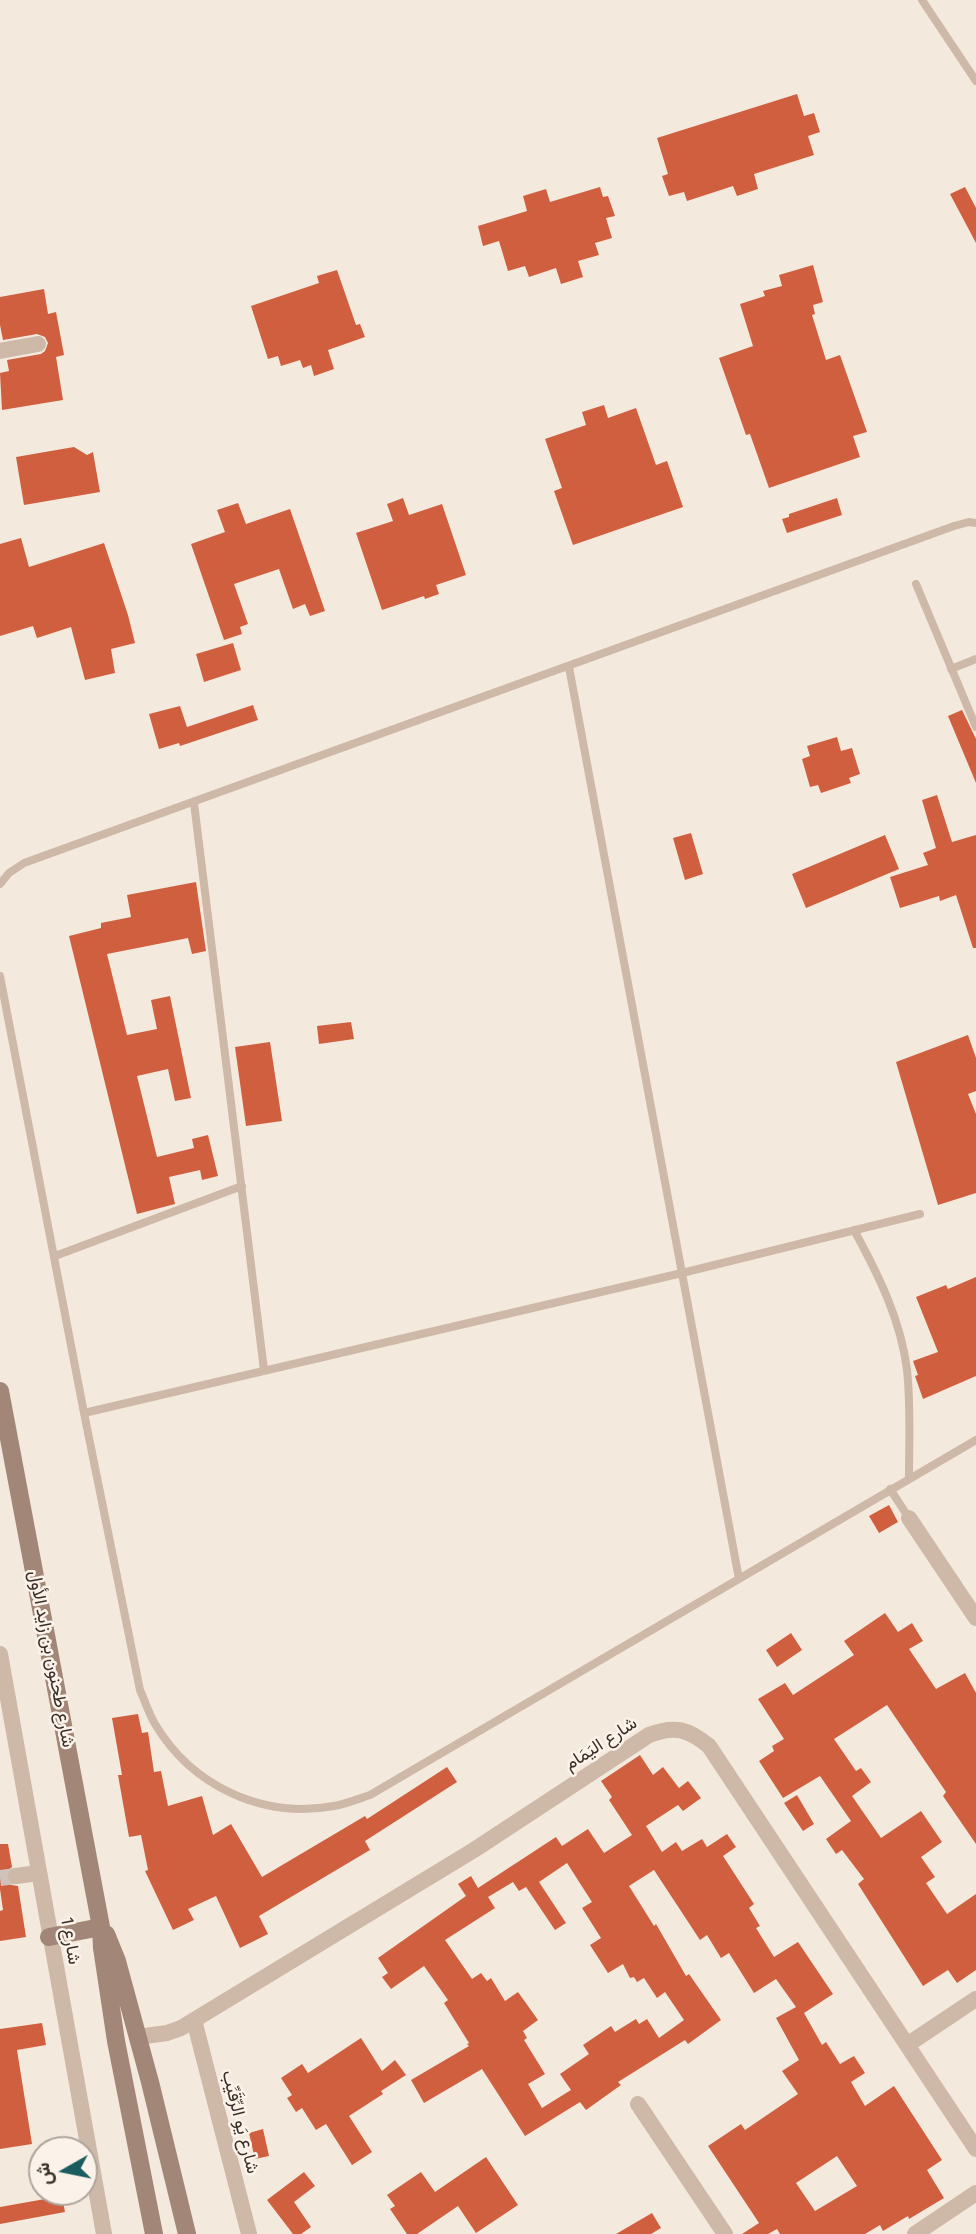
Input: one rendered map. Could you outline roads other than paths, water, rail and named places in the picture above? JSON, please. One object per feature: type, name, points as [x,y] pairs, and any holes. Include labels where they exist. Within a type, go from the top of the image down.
[{"type":"street","points":[[0,351],[38,344]]},
{"type":"street","name":"شارع طحنون بن زايد الأول","points":[[0,1391],[101,1927],[116,2040],[155,2234]]},
{"type":"street","points":[[909,1518],[976,1618]]},
{"type":"street","name":"شارع 1","points":[[0,1654],[104,2234]]},
{"type":"street","name":"شارع اليَمَام","points":[[138,2037],[181,2028],[474,1850],[649,1735],[679,1729],[695,1735],[709,1746],[976,2149]]},
{"type":"street","points":[[0,1751],[17,1748]]},
{"type":"street","points":[[16,1876],[38,1872]]},
{"type":"street","points":[[49,1937],[101,1927]]},
{"type":"street","name":"شارع طحنون بن زايد الأول","points":[[101,1927],[117,1961],[187,2234]]},
{"type":"street","points":[[907,2045],[976,1999]]},
{"type":"street","name":"شارع يَو الرِّقَيِّب","points":[[194,2020],[249,2234]]},
{"type":"street","points":[[638,2104],[725,2234]]},
{"type":"street","points":[[915,2234],[976,2193]]},
{"type":"lane","points":[[922,0],[976,81]]},
{"type":"lane","points":[[0,884],[9,873],[24,863],[954,526],[976,523]]},
{"type":"lane","points":[[916,584],[976,727]]},
{"type":"lane","points":[[951,668],[976,659]]},
{"type":"lane","points":[[569,667],[739,1579]]},
{"type":"lane","points":[[194,803],[264,1370]]},
{"type":"lane","points":[[0,976],[140,1689],[154,1723],[174,1752],[201,1776],[231,1794],[265,1806],[300,1810],[336,1806],[370,1795],[976,1440]]},
{"type":"lane","points":[[55,1256],[242,1186]]},
{"type":"lane","points":[[84,1413],[682,1273],[919,1214]]},
{"type":"lane","points":[[854,1230],[885,1293],[903,1346],[909,1390],[909,1478]]},
{"type":"lane","points":[[890,1489],[909,1518]]},
{"type":"tunnel","points":[[0,1878],[16,1876]]}]
